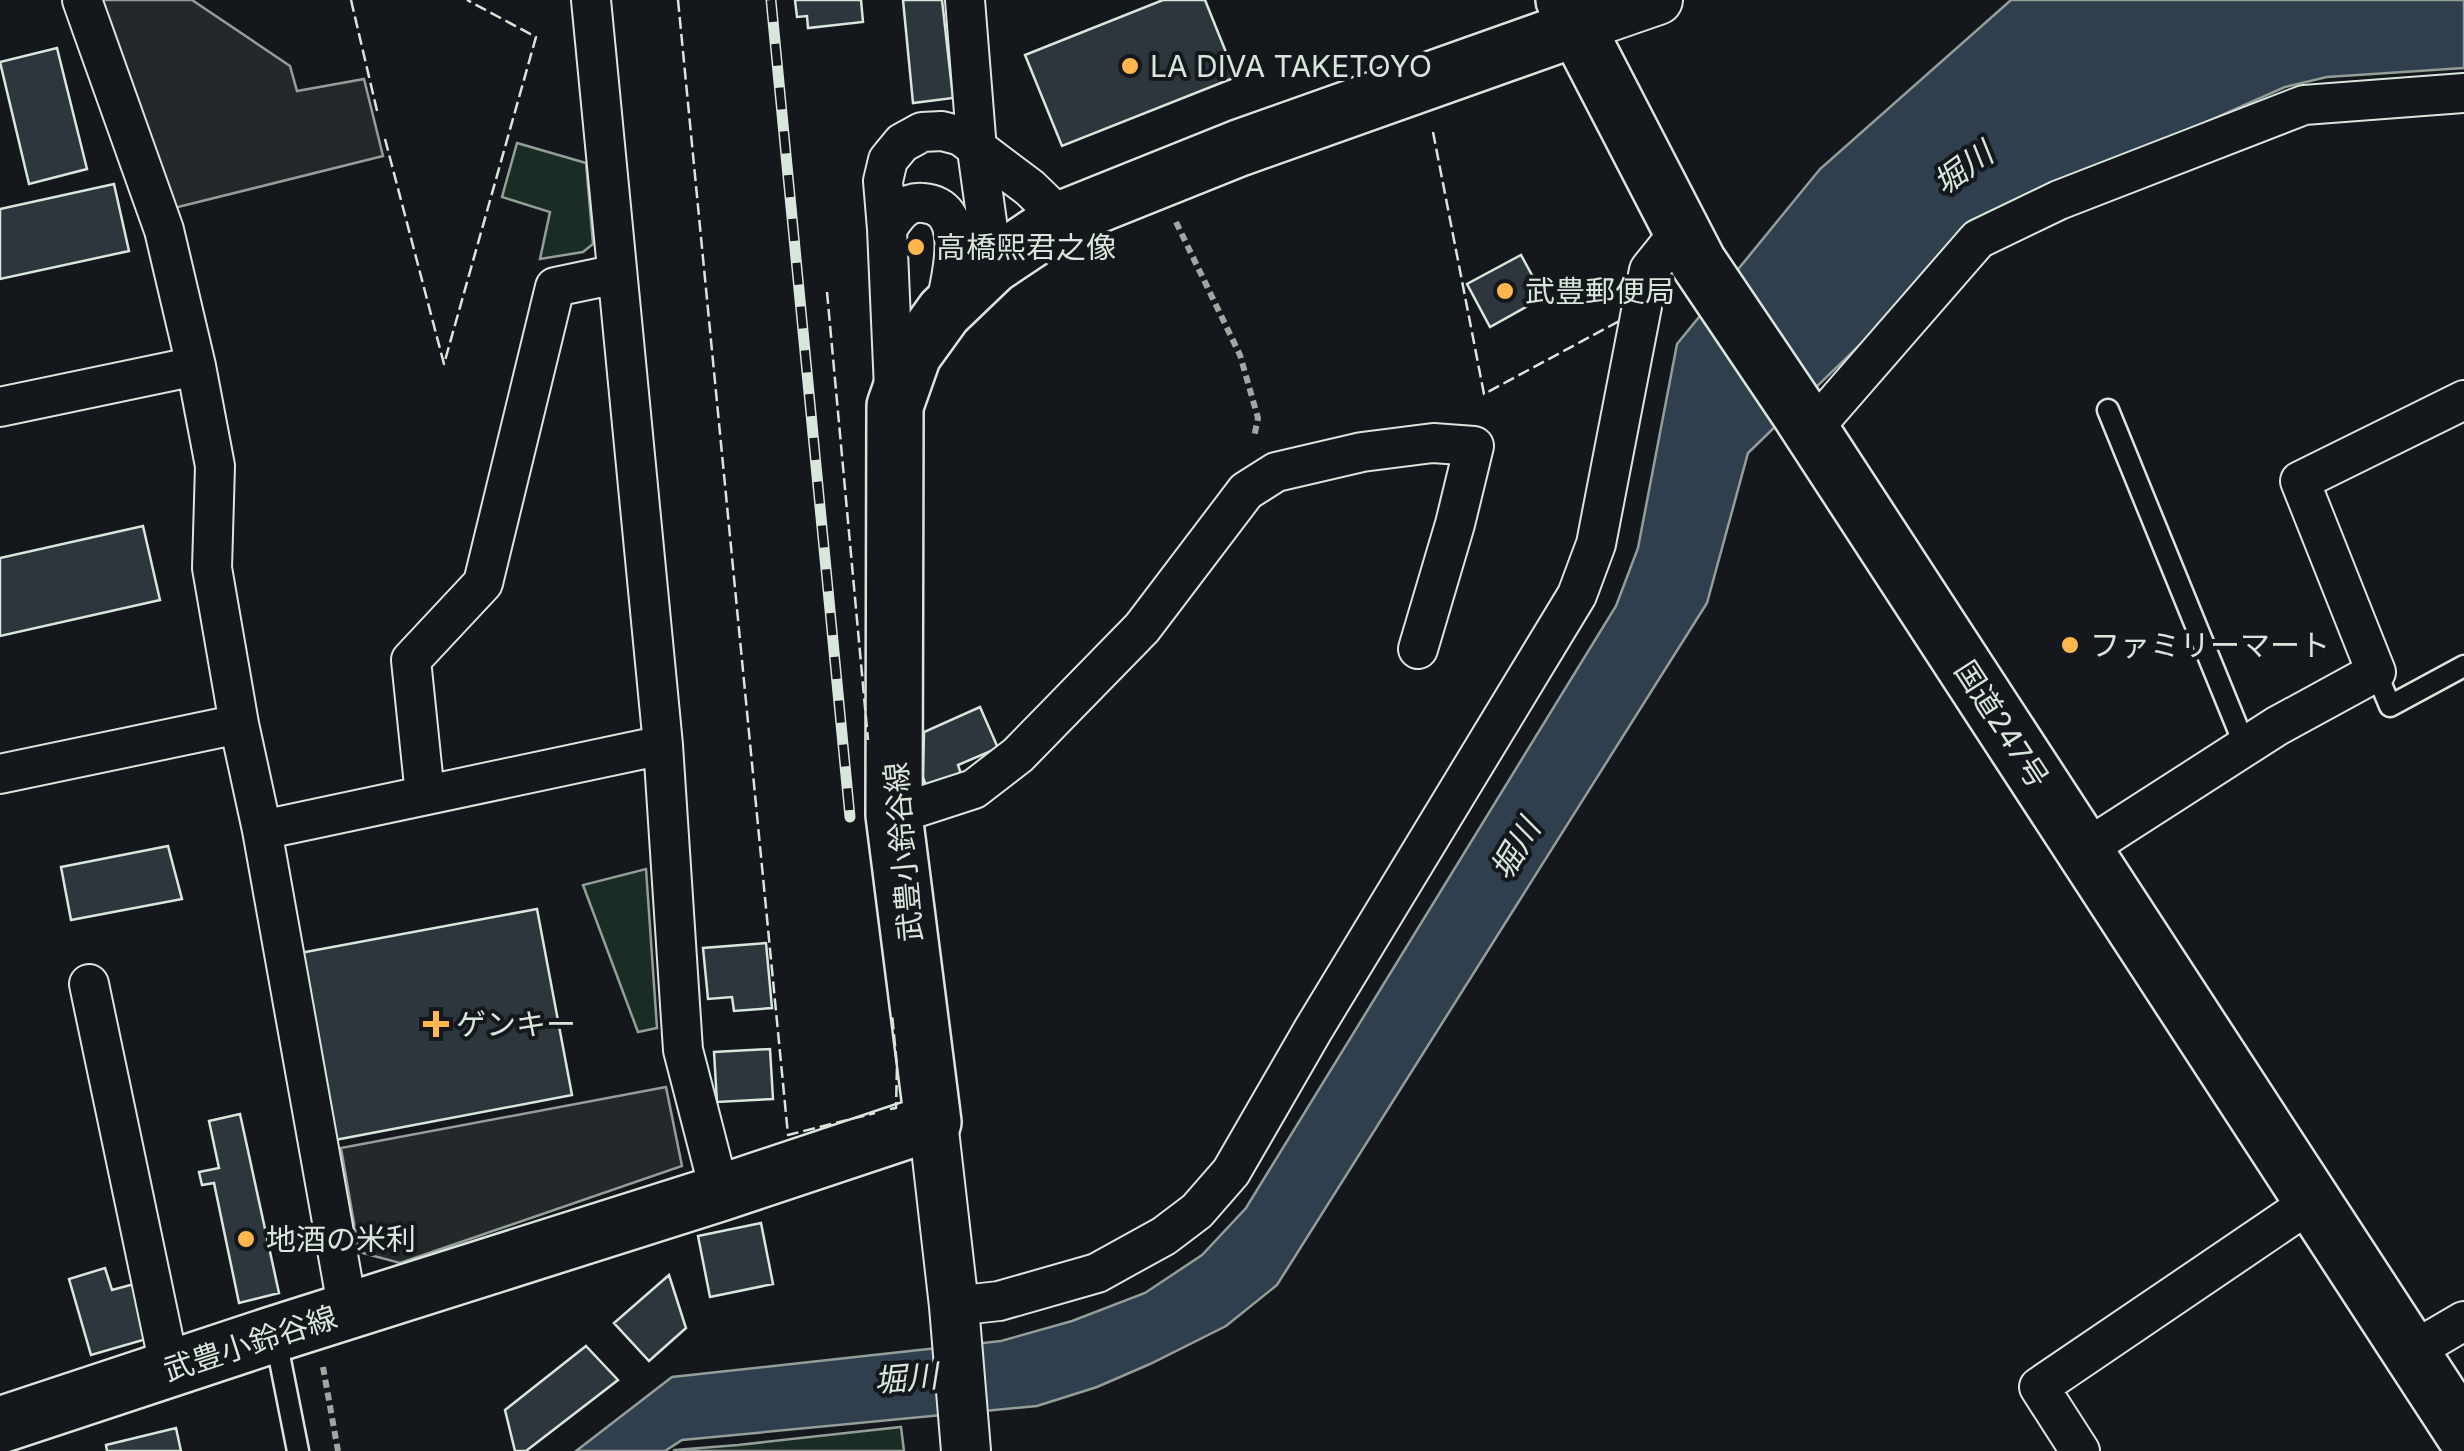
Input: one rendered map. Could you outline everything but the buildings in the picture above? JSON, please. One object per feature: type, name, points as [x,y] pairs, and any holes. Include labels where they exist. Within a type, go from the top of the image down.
[{"type":"main road","name":"武豊小鈴谷線","points":[[0,1426],[934,1122],[894,815],[895,406],[913,356],[944,312],[993,265],[1062,219],[1570,14]]},
{"type":"main road","name":"国道247号","points":[[1570,14],[1690,246],[2464,1434]]},
{"type":"street","points":[[82,0],[164,230],[215,466],[212,568],[262,830],[313,1322]]},
{"type":"street","points":[[591,0],[663,745],[683,1050],[720,1193]]},
{"type":"street","points":[[965,0],[993,265]]},
{"type":"street","points":[[1570,14],[1658,0]]},
{"type":"street","points":[[1805,422],[1978,239],[2059,200],[2304,105],[2464,94]]},
{"type":"street","points":[[895,406],[883,181],[888,160],[902,143],[922,132],[942,131],[961,136],[1030,188],[1062,219]]},
{"type":"street","points":[[887,229],[899,211],[916,202],[935,204],[948,217],[955,237],[955,254],[944,312]]},
{"type":"street","points":[[954,1306],[999,1301],[1097,1273],[1175,1228],[1231,1172],[1577,595],[1596,544],[1649,270],[1690,246]]},
{"type":"street","points":[[425,795],[411,660],[483,583],[555,287],[616,274]]},
{"type":"street","points":[[0,407],[196,366]]},
{"type":"street","points":[[2084,850],[2277,726],[2376,672],[2300,481],[2464,400]]},
{"type":"street","points":[[894,815],[974,789],[1018,755],[1142,628],[1246,491],[1276,472],[1362,452],[1433,444],[1474,446],[1418,649]]},
{"type":"street","points":[[0,774],[239,724]]},
{"type":"street","points":[[262,830],[663,745]]},
{"type":"street","points":[[89,984],[170,1370]]},
{"type":"street","points":[[934,1122],[966,1445]]},
{"type":"street","points":[[2080,1451],[2039,1388],[2313,1202]]},
{"type":"street","points":[[2411,1352],[2464,1321]]},
{"type":"lane","points":[[2108,410],[2245,746]]},
{"type":"lane","points":[[2376,672],[2390,706],[2464,666]]},
{"type":"lane","points":[[298,1451],[313,1322]]},
{"type":"path","points":[[1176,221],[1240,355],[1258,418],[1246,491]]},
{"type":"path","points":[[313,1322],[338,1451]]},
{"type":"green space","points":[[517,143],[586,163],[593,244],[583,252],[540,259],[550,212],[502,197]]},
{"type":"green space","points":[[646,869],[657,1028],[638,1032],[583,885]]},
{"type":"green space","points":[[901,1427],[904,1451],[673,1451],[738,1445]]},
{"type":"shaded area","points":[[102,0],[192,0],[290,66],[297,91],[364,79],[383,156],[174,208]]},
{"type":"shaded area","points":[[666,1087],[682,1166],[400,1263],[359,1252],[341,1148]]},
{"type":"water","name":"堀川","points":[[2011,0],[2464,0],[2464,68],[2327,77],[2285,87],[1991,218],[1748,453],[1707,603],[1277,1285],[1226,1326],[1097,1387],[1037,1406],[682,1440],[665,1451],[576,1451],[672,1377],[1001,1341],[1072,1321],[1145,1293],[1202,1255],[1246,1208],[1616,606],[1638,548],[1677,344],[1820,169]]},
{"type":"railway","points":[[771,0],[850,817]]},
{"type":"fence","points":[[351,0],[378,115]]},
{"type":"fence","points":[[385,139],[444,364],[536,37],[467,0]]},
{"type":"fence","points":[[678,0],[788,1135],[875,1113]]},
{"type":"fence","points":[[1433,132],[1484,394],[1623,319]]},
{"type":"fence","points":[[827,292],[868,740]]},
{"type":"fence","points":[[890,1109],[896,1108],[897,1066],[892,1014]]},
{"type":"place","name":"LA DIVA TAKETOYO","points":[[1130,66]]},
{"type":"place","name":"高橋煕君之像","points":[[916,247]]},
{"type":"place","name":"武豊郵便局","points":[[1505,291]]},
{"type":"place","name":"ファミリーマート","points":[[2070,645]]},
{"type":"place","name":"ゲンキー","points":[[436,1024]]},
{"type":"place","name":"地酒の米利","points":[[246,1239]]}]
